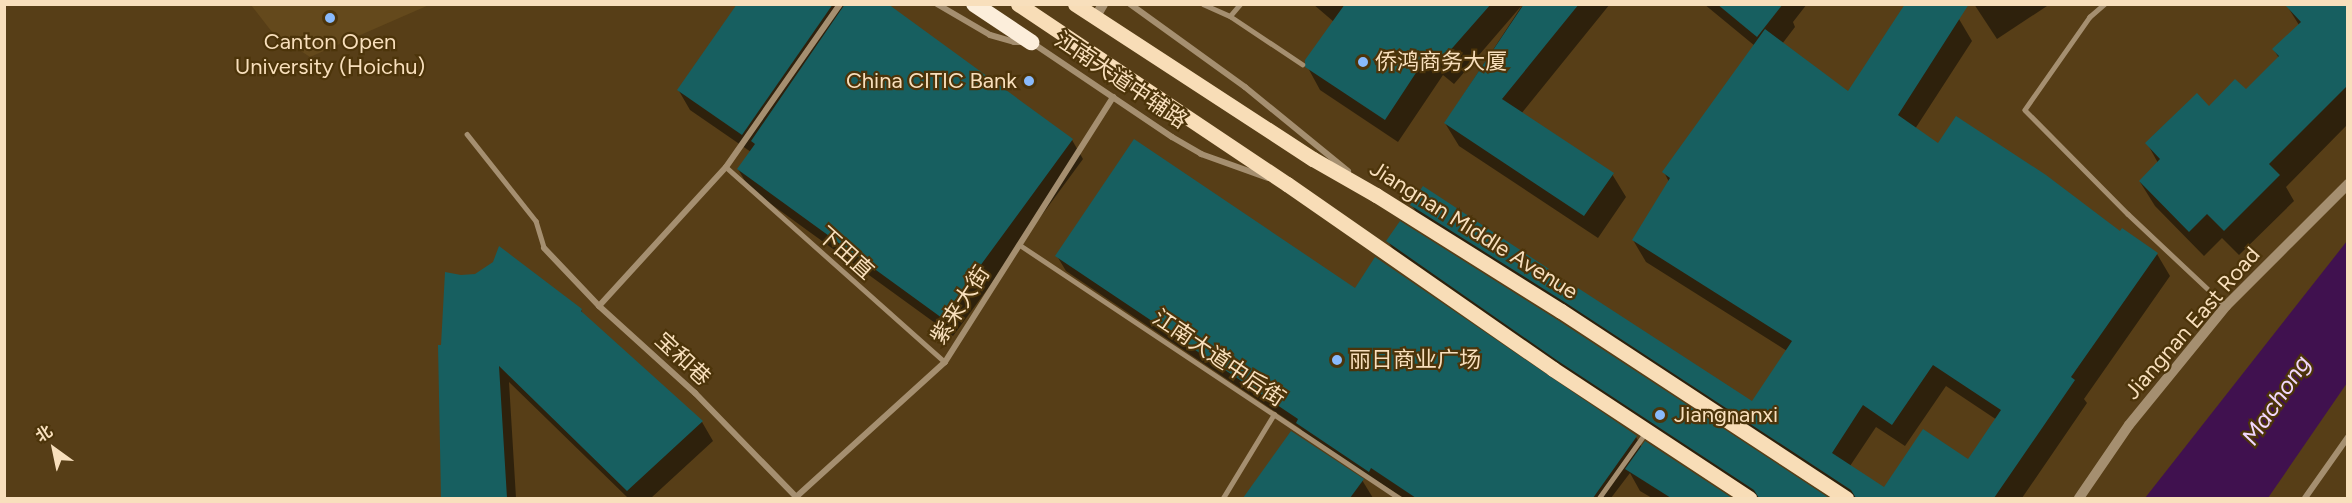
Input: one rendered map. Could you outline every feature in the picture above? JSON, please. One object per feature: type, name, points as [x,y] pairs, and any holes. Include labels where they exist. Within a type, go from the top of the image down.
[{"type":"highway","points":[[974,4],[1031,42]]},
{"type":"main road","points":[[1018,4],[1287,184],[1552,369],[1749,498]]},
{"type":"main road","name":"Jiangnan Middle Avenue","points":[[1075,4],[1099,11],[1312,159],[1376,195],[1561,311],[1846,498]]},
{"type":"main road","points":[[1031,42],[1045,22]]},
{"type":"street","points":[[598,306],[726,167],[840,4]]},
{"type":"street","name":"江南大道中辅路","points":[[937,4],[990,35],[1014,42],[1031,42],[1201,154],[1287,184]]},
{"type":"street","points":[[1130,4],[1245,87],[1376,195]]},
{"type":"street","name":"紫来大街","points":[[796,498],[945,362],[1113,97]]},
{"type":"street","name":"Jiangnan East Road","points":[[2079,498],[2129,425],[2226,306],[2348,184]]},
{"type":"street","name":"宝和巷","points":[[544,248],[598,306],[695,393],[796,498]]},
{"type":"street","points":[[2305,498],[2348,438]]},
{"type":"lane","points":[[1203,4],[1230,16],[1302,64]]},
{"type":"lane","points":[[1230,16],[1240,4]]},
{"type":"lane","points":[[2105,4],[2090,17],[2025,111],[2128,214],[2226,306]]},
{"type":"lane","points":[[467,134],[536,220],[544,248]]},
{"type":"lane","name":"下田直","points":[[726,167],[945,362]]},
{"type":"lane","name":"江南大道中后街","points":[[1020,245],[1274,414],[1393,497],[1400,498]]},
{"type":"lane","points":[[1223,498],[1274,414]]},
{"type":"lane","points":[[1599,498],[1646,431]]},
{"type":"shaded area","name":"Canton Open University (Hoichu)","points":[[251,5],[429,5],[310,57],[272,32]]},
{"type":"water","name":"Machong","points":[[2347,241],[2347,383],[2268,498],[2145,498]]},
{"type":"building","points":[[737,4],[833,4],[742,135],[677,90]]},
{"type":"building","points":[[845,4],[888,4],[1073,139],[942,318],[737,169],[755,144],[751,141]]},
{"type":"building","name":"侨鸿商务大厦","points":[[1345,4],[1491,4],[1440,62],[1429,53],[1385,120],[1305,67],[1305,60]]},
{"type":"building","points":[[1524,4],[1579,4],[1502,99],[1614,173],[1584,216],[1444,123]]},
{"type":"building","points":[[1717,4],[1783,4],[1757,37]]},
{"type":"building","points":[[1905,4],[1969,4],[1898,115],[1938,143],[1956,116],[2046,175],[2120,231],[2122,228],[2158,253],[2071,377],[2075,380],[1994,498],[1856,498],[1851,490],[1566,303],[1410,205],[1423,186],[1549,269],[1546,273],[1575,293],[1578,288],[1752,401],[1792,341],[1632,240],[1670,178],[1662,172],[1765,29],[1848,91]],"holes":[[[1933,365],[2001,410],[1968,459],[1923,429],[1884,487],[1832,453],[1863,405],[1892,425]]]},
{"type":"building","points":[[2284,4],[2348,4],[2348,85],[2269,164],[2280,175],[2224,231],[2207,214],[2189,232],[2139,181],[2160,159],[2145,143],[2197,93],[2209,106],[2235,79],[2246,89],[2279,56],[2272,49],[2301,22]]},
{"type":"building","name":"丽日商业广场","points":[[1134,139],[1355,288],[1375,257],[1637,436],[1593,498],[1416,498],[1371,468],[1369,472],[1296,423],[1298,419],[1055,256]]},
{"type":"building","points":[[1400,221],[1556,319],[1829,498],[1759,498],[1754,490],[1558,361],[1386,241]]},
{"type":"building","points":[[499,246],[582,309],[581,311],[703,421],[627,491],[499,366],[507,498],[441,498],[438,345],[441,345],[445,272],[461,275],[475,274],[493,262]]},
{"type":"building","points":[[1291,431],[1364,479],[1350,498],[1243,498]]},
{"type":"building","points":[[1645,441],[1732,498],[1671,498],[1625,469]]},
{"type":"place","name":"Canton Open University (Hoichu)","points":[[330,18]]},
{"type":"place","name":"侨鸿商务大厦","points":[[1363,62]]},
{"type":"place","name":"China CITIC Bank","points":[[1029,81]]},
{"type":"place","name":"丽日商业广场","points":[[1337,360]]},
{"type":"place","name":"Jiangnanxi","points":[[1660,415]]}]
